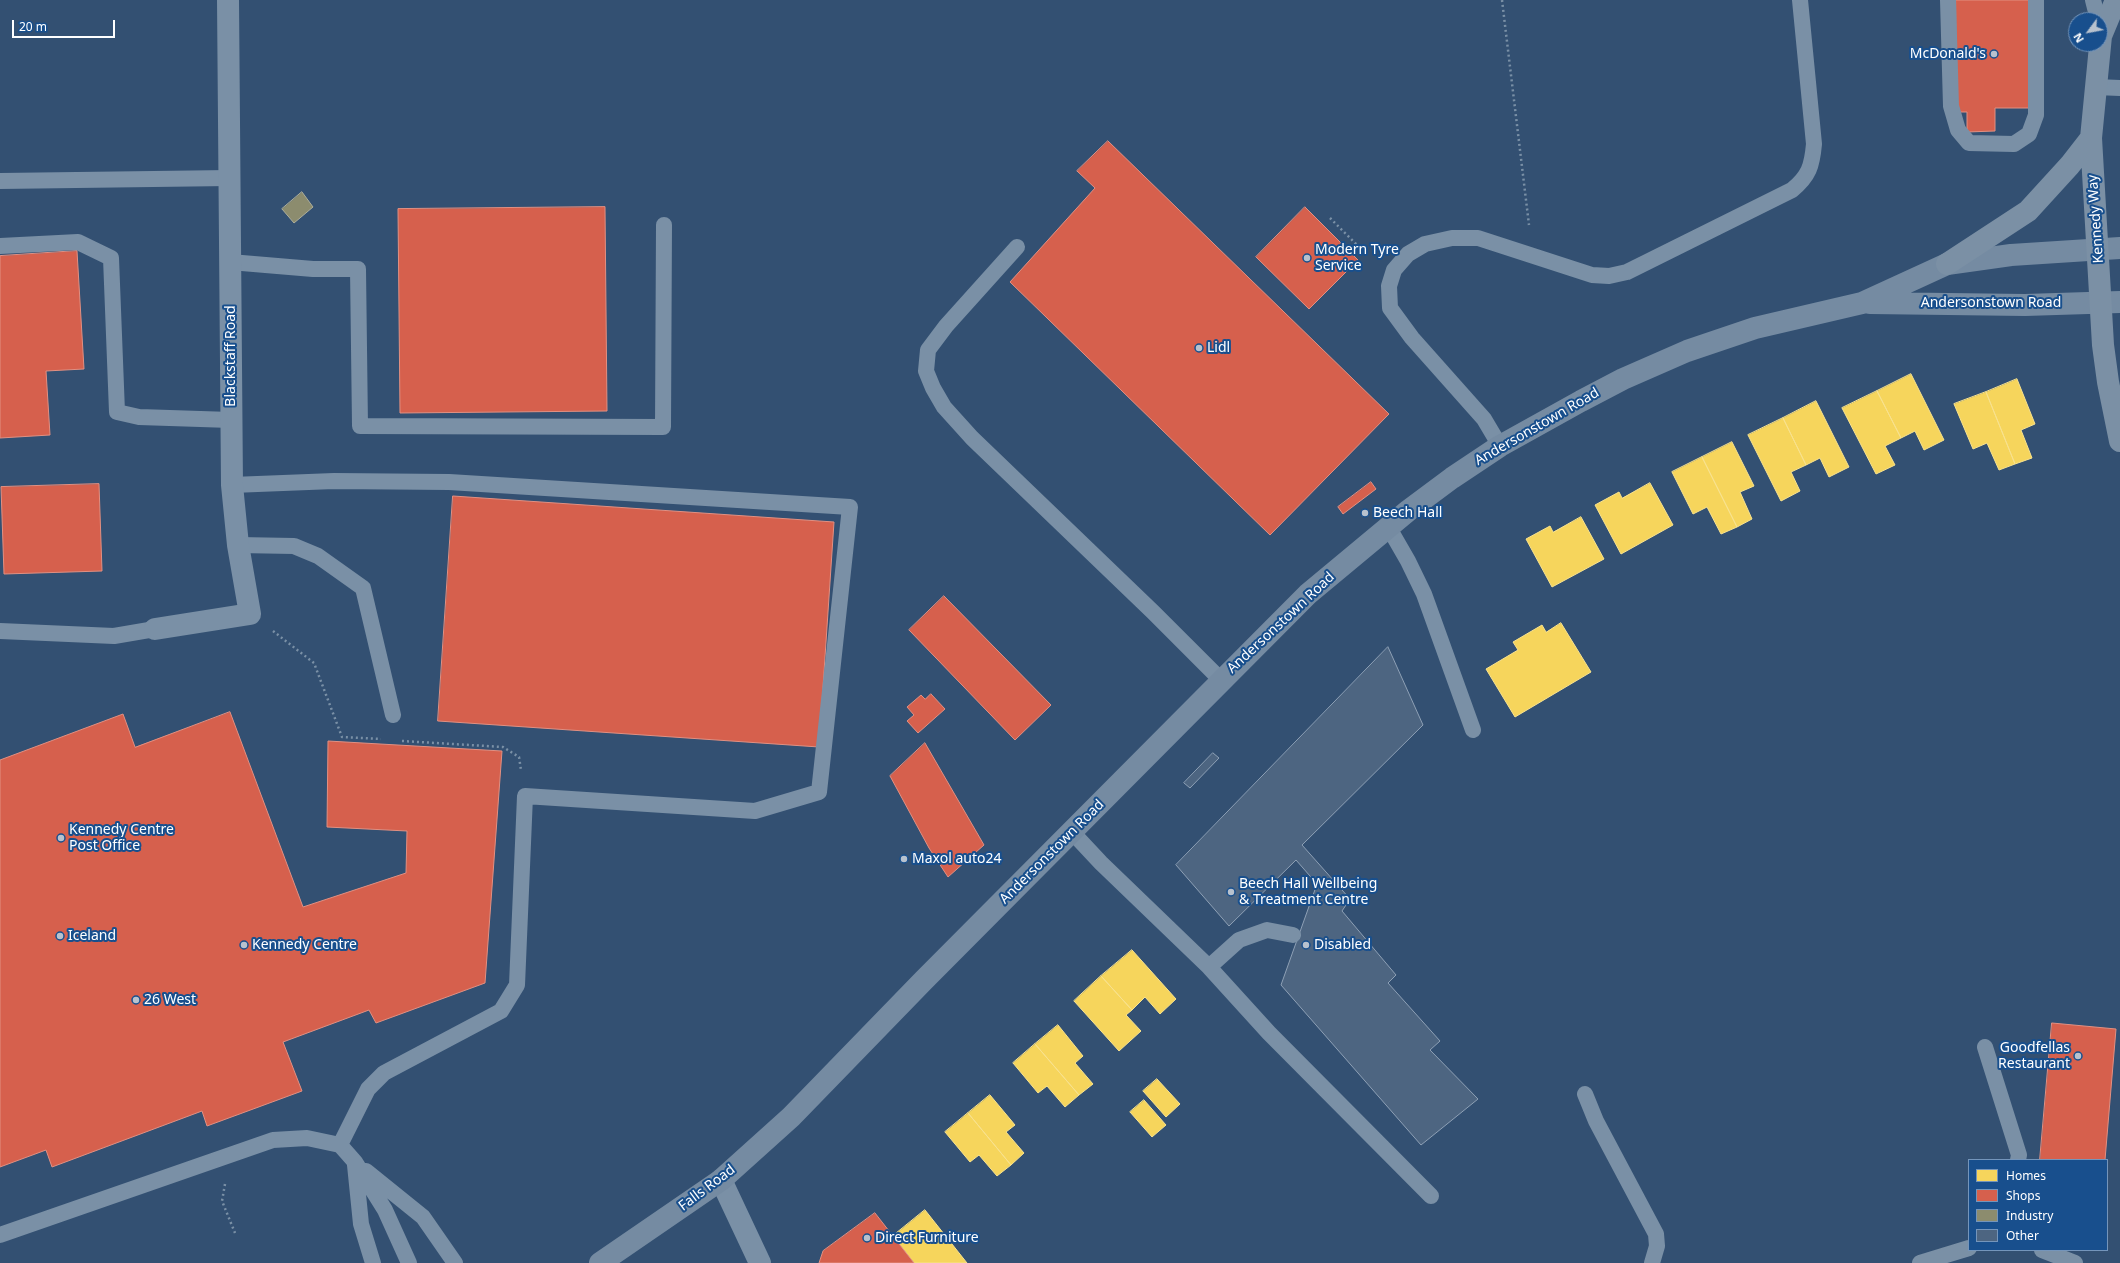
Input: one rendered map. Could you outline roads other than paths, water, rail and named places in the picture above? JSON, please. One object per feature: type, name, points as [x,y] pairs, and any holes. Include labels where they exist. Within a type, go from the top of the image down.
[{"type":"highway","name":"Kennedy Way","points":[[2108,14],[2116,0]]},
{"type":"highway","name":"Kennedy Way","points":[[2098,52],[2091,138],[2094,208],[2098,250],[2110,302],[2108,382],[2120,441]]},
{"type":"highway","points":[[1947,264],[2028,211],[2070,165],[2091,138]]},
{"type":"main road","name":"Andersonstown Road","points":[[806,1102],[1221,680],[1308,594],[1446,482],[1500,446],[1623,379],[1687,352],[1755,328],[1862,303],[1947,264],[2011,255],[2120,248]]},
{"type":"main road","name":"Andersonstown Road","points":[[1862,303],[2024,304],[2110,302]]},
{"type":"main road","name":"Falls Road","points":[[600,1263],[720,1180],[806,1102]]},
{"type":"street","name":"Blackstaff Road","points":[[155,629],[250,614],[238,545],[232,485],[228,0]]},
{"type":"street","points":[[720,1180],[760,1263]]},
{"type":"lane","points":[[1500,446],[1484,419],[1412,338],[1390,308],[1389,286],[1394,270],[1408,254],[1425,244],[1452,238],[1478,238],[1592,275],[1610,276],[1627,272],[1792,190],[1804,180],[1813,160],[1814,144],[1800,0]]},
{"type":"lane","points":[[1948,0],[1951,106],[1958,130],[1969,143],[2014,144],[2029,134],[2036,115],[2036,0]]},
{"type":"lane","points":[[2093,0],[2096,12]]},
{"type":"lane","points":[[2096,87],[2120,88]]},
{"type":"lane","points":[[0,181],[230,178]]},
{"type":"lane","points":[[230,262],[313,269],[358,269],[360,426],[663,427],[664,225]]},
{"type":"lane","points":[[0,246],[78,242],[111,258],[117,412],[138,417],[231,420]]},
{"type":"lane","points":[[1016,247],[946,326],[928,350],[926,371],[933,388],[944,407],[972,438],[1189,646],[1221,680]]},
{"type":"lane","points":[[232,485],[334,481],[449,482],[850,507],[819,792],[755,811],[526,796],[517,985],[500,1011],[384,1074],[368,1089],[340,1145]]},
{"type":"lane","points":[[1388,528],[1408,561],[1424,594],[1473,730]]},
{"type":"lane","points":[[238,545],[294,546],[318,556],[363,588],[393,715]]},
{"type":"lane","points":[[0,631],[114,636],[155,629]]},
{"type":"lane","points":[[1072,832],[1101,863],[1210,967],[1269,1033],[1431,1196]]},
{"type":"lane","points":[[1210,967],[1240,940],[1267,930],[1293,935]]},
{"type":"lane","points":[[1985,1047],[2019,1155],[2018,1159]]},
{"type":"lane","points":[[1585,1094],[1596,1121],[1656,1234],[1657,1246],[1652,1263]]},
{"type":"lane","points":[[0,1235],[274,1140],[307,1138],[340,1145],[355,1162],[385,1210],[409,1263]]},
{"type":"lane","points":[[355,1162],[361,1224],[373,1263]]},
{"type":"lane","points":[[355,1162],[423,1217],[455,1263]]},
{"type":"lane","points":[[1920,1263],[1968,1248]]},
{"type":"lane","points":[[2045,1251],[2075,1263]]},
{"type":"place","name":"McDonald's","points":[[1994,54]]},
{"type":"place","name":"Modern Tyre Service","points":[[1307,258]]},
{"type":"place","name":"Lidl","points":[[1199,348]]},
{"type":"place","name":"Beech Hall","points":[[1365,513]]},
{"type":"place","name":"Kennedy Centre Post Office","points":[[61,838]]},
{"type":"place","name":"Maxol auto24","points":[[904,859]]},
{"type":"place","name":"Beech Hall Wellbeing & Treatment Centre","points":[[1231,892]]},
{"type":"place","name":"Iceland","points":[[60,936]]},
{"type":"place","name":"Kennedy Centre","points":[[244,945]]},
{"type":"place","name":"Disabled","points":[[1306,945]]},
{"type":"place","name":"26 West","points":[[136,1000]]},
{"type":"place","name":"Goodfellas Restaurant","points":[[2078,1056]]},
{"type":"place","name":"Direct Furniture","points":[[867,1238]]}]
